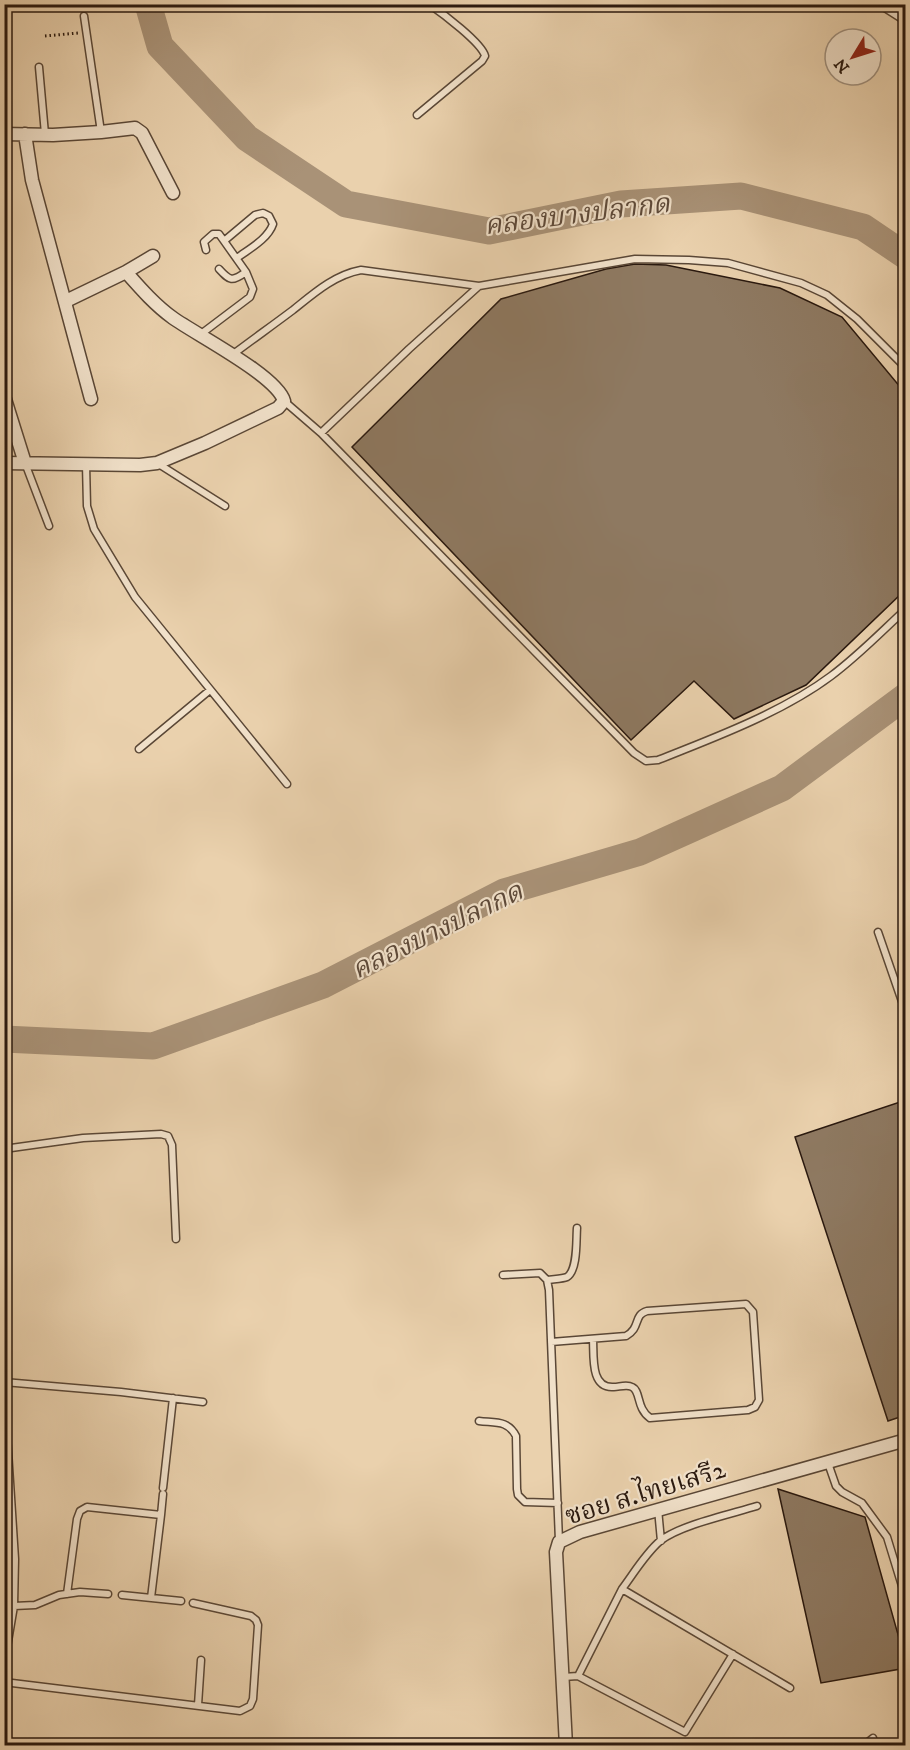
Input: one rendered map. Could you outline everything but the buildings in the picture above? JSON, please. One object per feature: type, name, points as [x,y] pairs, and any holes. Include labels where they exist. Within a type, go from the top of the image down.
[{"type":"street","points":[[884,4],[906,18]]},
{"type":"street","points":[[4,134],[101,132],[135,128],[142,133],[173,193]]},
{"type":"street","points":[[25,134],[32,180],[91,399]]},
{"type":"street","points":[[66,301],[126,272],[153,256]]},
{"type":"street","points":[[4,463],[140,465],[157,463],[206,443],[268,413],[278,408],[284,401],[282,394],[272,385],[232,355],[174,319],[155,304],[126,272]]},
{"type":"street","points":[[4,396],[25,463]]},
{"type":"street","name":"ซอย ส.ไทยเสรี2","points":[[566,1746],[556,1552],[559,1542],[580,1532],[658,1509],[906,1440]]},
{"type":"lane","points":[[417,115],[483,61],[485,56],[484,51],[475,42],[429,4]]},
{"type":"lane","points":[[84,16],[101,132]]},
{"type":"lane","points":[[39,67],[45,134]]},
{"type":"lane","points":[[224,241],[255,215],[263,213],[269,216],[273,224],[271,230],[237,258]]},
{"type":"lane","points":[[201,334],[249,297],[253,289],[246,272],[219,234],[213,234],[205,240],[206,250]]},
{"type":"lane","points":[[232,355],[342,274],[352,271],[361,270],[479,286],[635,260],[689,260],[728,263],[801,283],[827,295],[857,319],[906,368]]},
{"type":"lane","points":[[219,269],[232,280],[246,272]]},
{"type":"lane","points":[[321,433],[479,286]]},
{"type":"lane","points":[[284,401],[321,433],[634,753],[646,761],[658,760],[780,708],[829,677],[906,609]]},
{"type":"lane","points":[[25,463],[48,526]]},
{"type":"lane","points":[[86,463],[87,506],[94,529],[135,597],[286,784]]},
{"type":"lane","points":[[157,463],[225,506]]},
{"type":"lane","points":[[139,749],[210,690]]},
{"type":"lane","points":[[878,933],[906,1013]]},
{"type":"lane","points":[[4,1149],[83,1138],[161,1134],[168,1136],[172,1145],[176,1239]]},
{"type":"lane","points":[[547,1280],[566,1277],[572,1272],[575,1265],[577,1228]]},
{"type":"lane","points":[[503,1275],[540,1273],[547,1280],[559,1542]]},
{"type":"lane","points":[[551,1342],[626,1336],[633,1333],[642,1312],[746,1304],[753,1312],[759,1400],[755,1407],[748,1410],[650,1418],[640,1407],[634,1387],[607,1388],[600,1384],[596,1378],[593,1339]]},
{"type":"lane","points":[[4,1382],[203,1402]]},
{"type":"lane","points":[[4,1389],[15,1559],[14,1606],[8,1623],[4,1665]]},
{"type":"lane","points":[[151,1598],[173,1398]]},
{"type":"lane","points":[[479,1421],[508,1424],[512,1428],[516,1436],[518,1495],[525,1502],[558,1503]]},
{"type":"lane","points":[[828,1463],[836,1486],[862,1503],[887,1537],[906,1599]]},
{"type":"lane","points":[[578,1676],[622,1589],[646,1556],[661,1541],[676,1531],[757,1506]]},
{"type":"lane","points":[[67,1594],[76,1519],[80,1511],[87,1508],[161,1515]]},
{"type":"lane","points":[[658,1509],[661,1541]]},
{"type":"lane","points":[[622,1589],[790,1688]]},
{"type":"lane","points":[[14,1606],[35,1605],[59,1595],[80,1592],[108,1594]]},
{"type":"lane","points":[[123,1595],[181,1601]]},
{"type":"lane","points":[[4,1682],[240,1711],[250,1706],[253,1699],[258,1625],[256,1620],[251,1616],[192,1603]]},
{"type":"lane","points":[[562,1677],[578,1676],[685,1732],[733,1654]]},
{"type":"lane","points":[[198,1705],[201,1660]]},
{"type":"lane","points":[[864,1746],[873,1738]]},
{"type":"path","points":[[45,36],[86,32]]},
{"type":"waterway","name":"คลองบางปลากด","points":[[148,4],[160,46],[247,138],[346,204],[489,231],[621,204],[741,196],[863,227],[906,256]]},
{"type":"waterway","name":"คลองบางปลากด","points":[[4,1039],[153,1046],[323,985],[504,892],[640,852],[782,788],[906,696]]}]
